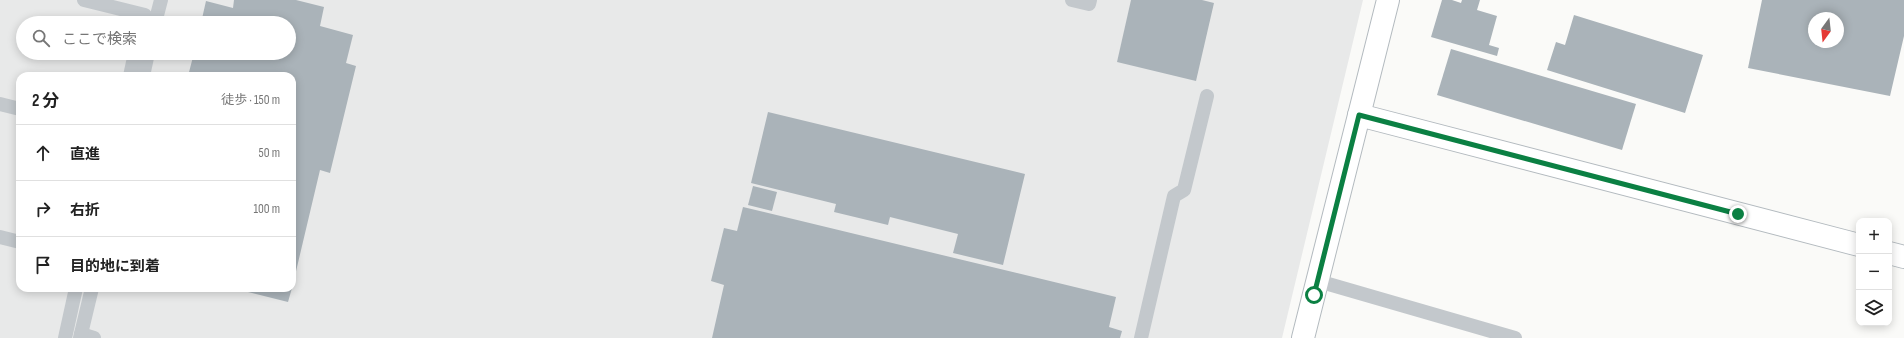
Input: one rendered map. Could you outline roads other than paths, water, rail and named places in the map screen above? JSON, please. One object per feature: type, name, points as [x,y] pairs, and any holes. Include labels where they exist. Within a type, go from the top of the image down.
[{"type":"street","points":[[1303,338],[1388,0]]},
{"type":"street","points":[[1359,115],[1856,244]]},
{"type":"street","points":[[1892,254],[1904,257]]},
{"type":"lane","points":[[84,0],[145,16]]},
{"type":"lane","points":[[157,16],[161,0]]},
{"type":"lane","points":[[1072,0],[1090,4],[1090,0]]},
{"type":"lane","points":[[131,72],[133,60]]},
{"type":"lane","points":[[143,72],[146,60]]},
{"type":"lane","points":[[1141,338],[1174,196],[1184,190],[1207,96]]},
{"type":"lane","points":[[0,104],[16,108]]},
{"type":"lane","points":[[0,237],[16,241]]},
{"type":"lane","points":[[1318,281],[1515,338]]},
{"type":"lane","points":[[65,338],[75,292]]},
{"type":"lane","points":[[85,337],[91,292]]}]
